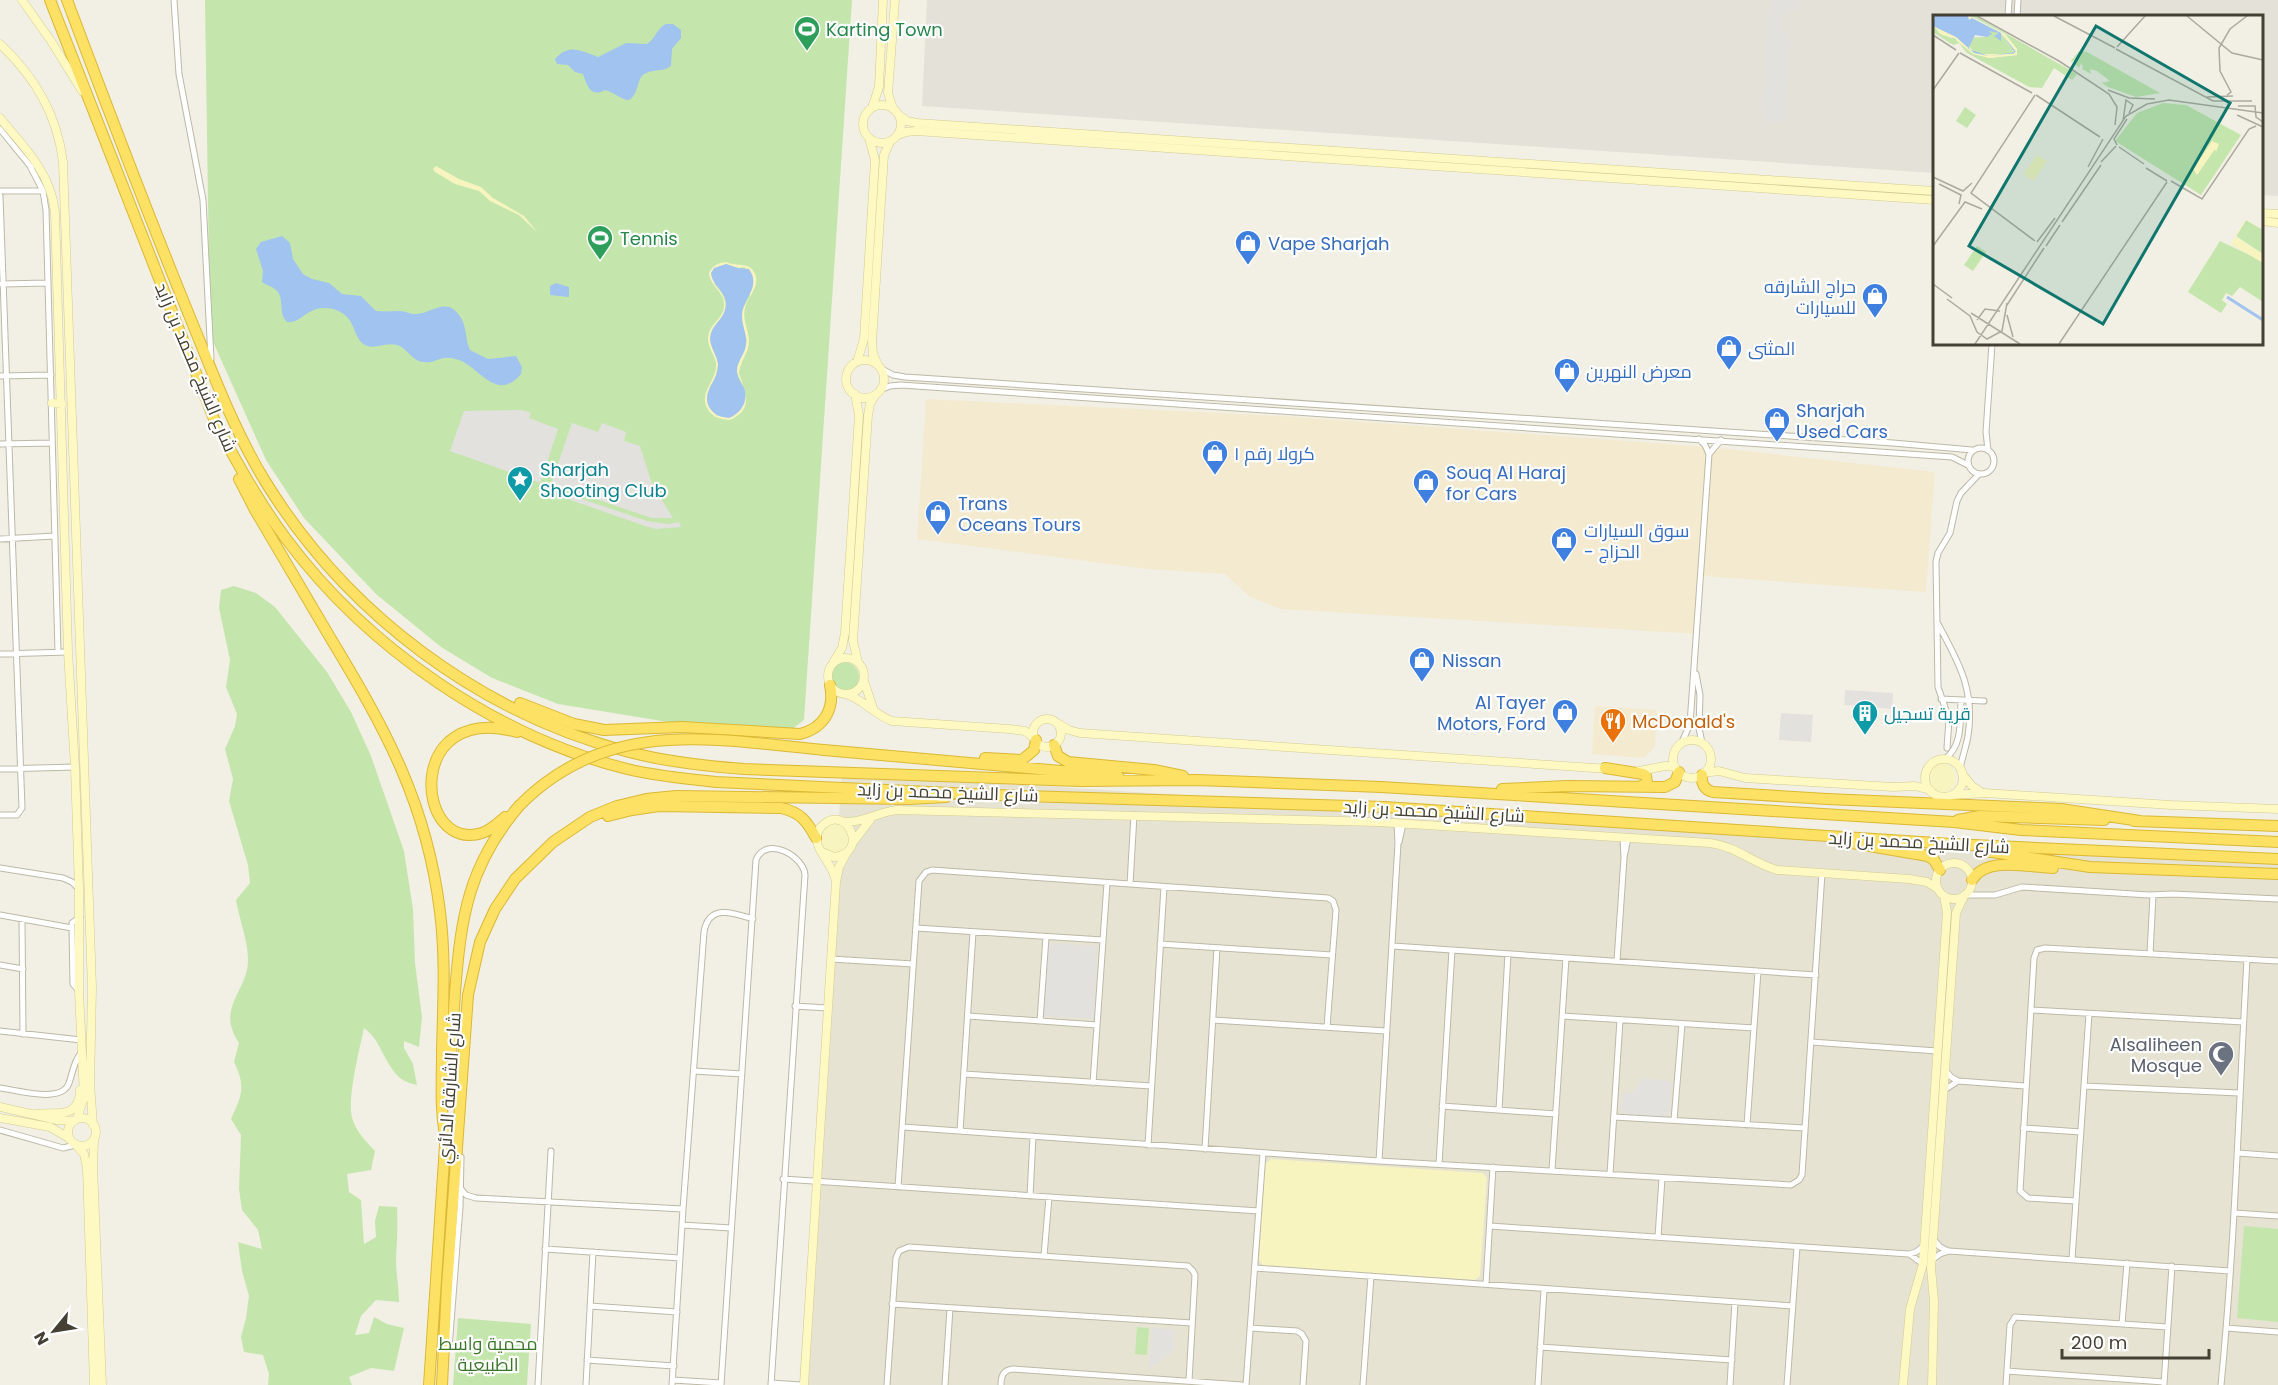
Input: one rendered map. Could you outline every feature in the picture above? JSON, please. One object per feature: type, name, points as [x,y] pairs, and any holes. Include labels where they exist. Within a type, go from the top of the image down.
[{"type":"highway","name":"شارع الشيخ محمد بن زايد","points":[[50,0],[216,424],[249,484],[274,523],[302,559],[349,610],[401,655],[438,682],[497,717],[544,740],[606,763],[672,777],[752,784],[908,789],[995,795],[1384,807],[1952,844],[2278,859]]},
{"type":"highway","name":"شارع الشيخ محمد بن زايد","points":[[67,0],[141,196],[232,417],[259,470],[278,500],[313,548],[352,592],[424,654],[463,680],[504,703],[567,732],[631,753],[685,763],[795,771],[1079,781],[1197,780],[1462,792],[1954,822],[2021,830],[2278,842]]},
{"type":"highway","points":[[216,424],[255,510],[384,730],[417,808],[433,870],[442,932],[444,975],[441,1109],[445,1135]]},
{"type":"highway","points":[[463,680],[543,713],[589,728],[619,731],[682,727],[791,734],[809,732],[824,721],[831,704],[830,685]]},
{"type":"highway","points":[[544,740],[501,728],[477,728],[462,733],[449,742],[436,761],[431,783],[434,804],[444,823],[455,831],[474,834],[487,831],[542,784],[567,767],[610,749],[642,741],[691,738],[1026,769],[1098,772],[1135,780]]},
{"type":"highway","points":[[923,760],[942,757],[1022,760],[1034,750],[1035,739]]},
{"type":"highway","points":[[1056,744],[1058,756],[1064,761],[1154,770],[1197,780]]},
{"type":"highway","points":[[1605,768],[1643,774],[1646,776],[1647,783],[1641,786]]},
{"type":"highway","points":[[1462,792],[1567,786],[1669,786],[1675,782],[1677,769]]},
{"type":"highway","points":[[1702,774],[1703,785],[1713,792],[2061,809],[2140,821]]},
{"type":"highway","points":[[553,842],[577,825],[604,811],[632,801],[661,797],[909,799],[995,795]]},
{"type":"highway","name":"شارع الشارقة الدائري","points":[[429,1385],[445,1135],[459,946],[464,911],[485,855],[500,829],[519,806]]},
{"type":"highway","points":[[553,842],[593,822],[619,813],[645,807],[672,806],[787,809],[805,819],[816,838]]},
{"type":"highway","points":[[1954,822],[1980,816],[2278,826]]},
{"type":"highway","points":[[1832,837],[1859,846],[1928,856],[1934,860],[1939,872]]},
{"type":"highway","name":"شارع الشارقة الدائري","points":[[442,1385],[468,995],[480,942],[495,909],[526,866],[553,842]]},
{"type":"highway","points":[[1952,844],[2004,855],[2090,867]]},
{"type":"highway","points":[[1972,882],[1983,868],[1995,865],[2277,875]]},
{"type":"main road","points":[[22,0],[88,99]]},
{"type":"main road","points":[[857,362],[864,339],[875,160],[869,138],[864,130],[864,120],[878,98],[883,0]]},
{"type":"main road","points":[[895,0],[888,88],[889,99],[901,123],[898,135]]},
{"type":"main road","points":[[0,44],[29,74],[46,101],[57,130],[63,162],[91,976],[90,1084],[93,1125],[96,1132],[93,1167],[102,1385]]},
{"type":"main road","points":[[872,108],[883,105],[907,121],[917,123],[1933,200]]},
{"type":"main road","points":[[0,118],[41,169],[51,190],[55,212],[68,652],[80,917],[79,991],[84,1097],[82,1109],[68,1128],[74,1143]]},
{"type":"main road","points":[[874,709],[864,681],[864,670],[858,662],[853,641],[868,409],[884,380],[873,354],[872,342],[884,159],[890,142],[898,135],[916,131],[1933,191]]},
{"type":"main road","points":[[869,138],[881,143],[890,142]]},
{"type":"main road","points":[[878,392],[865,398],[851,390],[847,380],[849,369],[857,362],[866,360],[880,367]]},
{"type":"main road","points":[[855,394],[859,415],[845,633],[842,648],[828,674],[830,685],[837,692],[861,700],[887,719],[1025,731],[1044,746],[1056,744],[1068,736],[1080,733]]},
{"type":"main road","points":[[52,407],[62,407]]},
{"type":"main road","points":[[834,661],[849,657],[858,662]]},
{"type":"main road","points":[[846,694],[857,691],[864,681]]},
{"type":"main road","points":[[1010,729],[1047,718],[1069,730],[1080,733],[1644,771],[1665,766],[1677,769],[1687,777],[1714,770],[1745,778],[1908,786],[1930,790]]},
{"type":"main road","points":[[1035,739],[1034,729],[1038,722]]},
{"type":"main road","points":[[1056,744],[1061,734],[1059,724]]},
{"type":"main road","points":[[1654,768],[1683,742],[1693,740],[1702,743],[1724,772]]},
{"type":"main road","points":[[1676,749],[1673,758],[1677,769]]},
{"type":"main road","points":[[1702,774],[1709,765],[1710,755]]},
{"type":"main road","points":[[1908,786],[1925,773],[1933,762],[1945,759],[1951,760],[1972,786],[1985,793]]},
{"type":"main road","points":[[1952,795],[1960,786],[1961,772]]},
{"type":"main road","points":[[1925,773],[1926,785],[1940,796],[1985,793],[2171,805],[2278,809]]},
{"type":"main road","points":[[836,882],[832,867],[816,838],[819,829],[825,823],[834,820],[858,822],[897,810],[1400,823],[1717,844],[1736,850],[1773,868],[1912,879],[1927,878],[1948,864],[1959,864],[1968,870],[1972,882],[1956,913],[1931,1276],[1934,1300],[1932,1385]]},
{"type":"main road","points":[[802,1385],[836,882],[839,867],[847,852],[873,817]]},
{"type":"main road","points":[[843,822],[850,829],[853,843]]},
{"type":"main road","points":[[822,852],[834,857],[847,852]]},
{"type":"main road","points":[[1938,890],[1936,884],[1939,872]]},
{"type":"main road","points":[[1912,879],[1929,883],[1944,896],[1957,899],[1965,895]]},
{"type":"main road","points":[[1903,1385],[1910,1309],[1923,1264],[1925,1245],[1947,912],[1944,896]]},
{"type":"main road","points":[[1942,974],[1947,976],[1950,993]]},
{"type":"main road","points":[[36,1114],[62,1114],[74,1107],[79,1097],[79,1073],[82,1065]]},
{"type":"main road","points":[[0,1107],[62,1120],[86,1119],[93,1125]]},
{"type":"main road","points":[[0,1118],[51,1127],[82,1150],[87,1164],[94,1385]]},
{"type":"main road","points":[[74,1143],[88,1145],[94,1139]]},
{"type":"street","points":[[174,0],[179,74],[203,200],[207,314],[212,369]]},
{"type":"street","points":[[2008,15],[2009,0]]},
{"type":"street","points":[[2017,15],[2018,0]]},
{"type":"street","points":[[0,129],[30,166],[43,191],[47,215],[58,652]]},
{"type":"street","points":[[30,166],[41,169]]},
{"type":"street","points":[[0,191],[43,191]]},
{"type":"street","points":[[0,196],[21,769],[21,810],[17,814],[0,815]]},
{"type":"street","points":[[2,284],[48,283]]},
{"type":"street","points":[[878,392],[890,386],[901,386],[1952,457],[1979,474],[1987,472],[1993,466],[1993,457],[1988,450],[1986,432],[1992,345]]},
{"type":"street","points":[[880,367],[893,375],[905,377],[1988,450]]},
{"type":"street","points":[[0,376],[51,375]]},
{"type":"street","points":[[1110,399],[1109,394],[1112,391]]},
{"type":"street","points":[[1449,413],[1452,417],[1449,422]]},
{"type":"street","points":[[1683,742],[1690,724],[1709,454],[1699,439]]},
{"type":"street","points":[[1709,454],[1721,440]]},
{"type":"street","points":[[0,444],[52,442]]},
{"type":"street","points":[[1968,465],[1972,450]]},
{"type":"street","points":[[1947,748],[1949,723],[1938,687],[1937,558],[1950,533],[1959,496],[1979,474]]},
{"type":"street","points":[[0,539],[55,536]]},
{"type":"street","points":[[1937,623],[1964,673],[1969,723],[1961,772]]},
{"type":"street","points":[[0,654],[68,652]]},
{"type":"street","points":[[1695,661],[1700,695],[1699,728],[1702,743]]},
{"type":"street","points":[[1941,699],[1983,701]]},
{"type":"street","points":[[1945,759],[1957,744],[1961,700]]},
{"type":"street","points":[[0,769],[75,767]]},
{"type":"street","points":[[1130,884],[1134,815]]},
{"type":"street","points":[[1379,1161],[1400,823]]},
{"type":"street","points":[[1617,961],[1626,838]]},
{"type":"street","points":[[753,920],[734,913],[723,912],[712,917],[705,927],[683,1209],[673,1382],[721,1384],[758,856],[763,850],[771,848],[779,849],[793,858],[801,868],[804,881],[771,1384],[802,1385]]},
{"type":"street","points":[[63,878],[72,874],[78,867]]},
{"type":"street","points":[[0,868],[63,878],[72,882],[79,889]]},
{"type":"street","points":[[898,1187],[919,881],[921,876],[929,871],[1328,898],[1335,907],[1327,1027]]},
{"type":"street","points":[[903,1127],[1379,1161],[1794,1184],[1800,1180],[1802,1175],[1822,873]]},
{"type":"street","points":[[1972,882],[1984,895]]},
{"type":"street","points":[[1093,1083],[1107,883]]},
{"type":"street","points":[[1148,1145],[1164,886]]},
{"type":"street","points":[[1965,895],[1995,895],[2022,887],[2153,895],[2278,899]]},
{"type":"street","points":[[2150,954],[2153,895]]},
{"type":"street","points":[[0,915],[72,928]]},
{"type":"street","points":[[79,991],[73,984],[72,928],[74,921],[80,917]]},
{"type":"street","points":[[22,919],[23,1034]]},
{"type":"street","points":[[916,928],[1103,940]]},
{"type":"street","points":[[960,1131],[973,932]]},
{"type":"street","points":[[1040,1021],[1046,937]]},
{"type":"street","points":[[1160,944],[1332,955]]},
{"type":"street","points":[[1393,946],[1816,975]]},
{"type":"street","points":[[1205,1149],[1217,948]]},
{"type":"street","points":[[2076,1202],[2028,1198],[2021,1195],[2025,1086],[2034,958],[2037,950],[2041,948],[2278,961]]},
{"type":"street","points":[[1439,1164],[1452,950]]},
{"type":"street","points":[[1499,1110],[1508,954]]},
{"type":"street","points":[[1552,1170],[1566,958]]},
{"type":"street","points":[[831,959],[914,964]]},
{"type":"street","points":[[2221,1385],[2235,1213],[2247,959]]},
{"type":"street","points":[[0,965],[23,969]]},
{"type":"street","points":[[1747,1125],[1758,971]]},
{"type":"street","points":[[795,1006],[827,1008]]},
{"type":"street","points":[[2031,1010],[2243,1022]]},
{"type":"street","points":[[2072,1259],[2089,1014]]},
{"type":"street","points":[[968,1016],[1097,1025]]},
{"type":"street","points":[[1562,1016],[1754,1028]]},
{"type":"street","points":[[1213,1020],[1386,1031]]},
{"type":"street","points":[[1610,1174],[1620,1020]]},
{"type":"street","points":[[1674,1120],[1682,1024]]},
{"type":"street","points":[[0,1031],[81,1040]]},
{"type":"street","points":[[1811,1042],[1937,1051]]},
{"type":"street","points":[[0,1088],[51,1095],[60,1094],[69,1085],[74,1063],[81,1053]]},
{"type":"street","points":[[1945,1070],[1958,1081],[2025,1086]]},
{"type":"street","points":[[694,1071],[742,1074]]},
{"type":"street","points":[[964,1074],[1151,1086]]},
{"type":"street","points":[[1943,1091],[1958,1081]]},
{"type":"street","points":[[2084,1086],[2239,1092]]},
{"type":"street","points":[[1442,1106],[1556,1114]]},
{"type":"street","points":[[1614,1117],[1805,1128]]},
{"type":"street","points":[[442,1385],[453,1313],[460,1207],[459,1121]]},
{"type":"street","points":[[2023,1128],[2081,1132]]},
{"type":"street","points":[[0,1131],[36,1138],[63,1148],[74,1143]]},
{"type":"street","points":[[1030,1196],[1034,1136]]},
{"type":"street","points":[[538,1385],[551,1151]]},
{"type":"street","points":[[1001,1385],[1002,1375],[1007,1370],[1013,1369],[1244,1385],[1256,1268],[1263,1153]]},
{"type":"street","points":[[2238,1154],[2278,1156]]},
{"type":"street","points":[[1486,1284],[1493,1167]]},
{"type":"street","points":[[1658,1237],[1662,1178]]},
{"type":"street","points":[[783,1179],[1259,1211]]},
{"type":"street","points":[[461,1189],[466,1195],[476,1198],[683,1209]]},
{"type":"street","points":[[1044,1256],[1049,1197]]},
{"type":"street","points":[[460,1207],[466,1201],[476,1198]]},
{"type":"street","points":[[2235,1213],[2278,1216]]},
{"type":"street","points":[[682,1226],[731,1228]]},
{"type":"street","points":[[1490,1226],[1909,1254],[1923,1264]]},
{"type":"street","points":[[1934,1240],[1940,1247],[1949,1251],[2230,1271]]},
{"type":"street","points":[[1909,1254],[1925,1245]]},
{"type":"street","points":[[1787,1385],[1797,1247]]},
{"type":"street","points":[[887,1385],[896,1258],[899,1251],[906,1248],[1188,1266],[1195,1275],[1189,1381]]},
{"type":"street","points":[[545,1249],[680,1258]]},
{"type":"street","points":[[1932,1260],[1949,1251]]},
{"type":"street","points":[[586,1385],[593,1252]]},
{"type":"street","points":[[2122,1324],[2127,1263]]},
{"type":"street","points":[[2007,1371],[2115,1382],[2164,1383],[2172,1266]]},
{"type":"street","points":[[1256,1268],[1793,1306]]},
{"type":"street","points":[[1363,1385],[1371,1276]]},
{"type":"street","points":[[1538,1385],[1544,1290]]},
{"type":"street","points":[[1730,1385],[1736,1302]]},
{"type":"street","points":[[892,1304],[1192,1323]]},
{"type":"street","points":[[590,1306],[677,1312]]},
{"type":"street","points":[[945,1385],[950,1308]]},
{"type":"street","points":[[2006,1385],[2010,1325],[2014,1317],[2168,1327]]},
{"type":"street","points":[[1250,1328],[1297,1331],[1304,1336],[1306,1341],[1303,1385]]},
{"type":"street","points":[[2226,1328],[2278,1332]]},
{"type":"street","points":[[1540,1347],[1732,1360]]},
{"type":"street","points":[[587,1360],[674,1366]]},
{"type":"shaded area","points":[[927,0],[2278,0],[2278,196],[2263,195],[2263,15],[1933,15],[1933,173],[922,106]]},
{"type":"shaded area","points":[[1770,0],[1799,0],[1798,11],[1783,11],[1781,32],[1791,33],[1786,121],[1762,121]]},
{"type":"shaded area","name":"Souq Al Haraj for Cars","points":[[926,399],[1283,416],[1709,447],[1935,472],[1926,592],[1703,576],[1699,634],[1281,609],[1250,597],[1225,574],[1148,569],[917,539]]},
{"type":"shaded area","points":[[521,410],[531,413],[529,418],[558,429],[540,483],[450,451],[464,411]]},
{"type":"shaded area","points":[[572,423],[598,432],[602,423],[626,432],[624,441],[640,446],[652,484],[673,518],[652,518],[551,484]]},
{"type":"shaded area","points":[[546,487],[647,521],[668,524],[679,522],[681,527],[656,529],[645,526],[545,491]]},
{"type":"shaded area","points":[[1845,690],[1893,693],[1892,709],[1844,705]]},
{"type":"shaded area","points":[[1595,706],[1657,710],[1655,747],[1644,758],[1592,754]]},
{"type":"shaded area","points":[[1781,713],[1813,715],[1811,742],[1779,740]]},
{"type":"shaded area","points":[[842,773],[1952,845],[2278,857],[2278,1385],[799,1385]]},
{"type":"shaded area","points":[[1046,943],[1097,946],[1094,1019],[1042,1016]]},
{"type":"shaded area","points":[[1640,1078],[1672,1081],[1670,1112],[1664,1117],[1625,1115],[1621,1107],[1622,1093],[1631,1093],[1640,1085]]},
{"type":"shaded area","points":[[1152,1328],[1175,1329],[1174,1350],[1149,1370]]},
{"type":"green space","points":[[205,0],[852,0],[804,720],[791,730],[668,722],[558,704],[492,678],[441,647],[376,594],[304,518],[266,460],[210,335]]},
{"type":"green space","points":[[234,586],[256,593],[275,607],[327,672],[351,712],[371,756],[404,851],[413,909],[415,963],[422,1017],[419,1047],[404,1041],[404,1048],[413,1064],[417,1085],[404,1081],[397,1075],[375,1039],[364,1028],[351,1109],[356,1127],[375,1151],[371,1170],[347,1174],[349,1192],[361,1200],[364,1244],[376,1237],[375,1221],[379,1206],[397,1207],[396,1259],[399,1302],[376,1300],[361,1316],[355,1335],[369,1333],[374,1317],[387,1324],[404,1328],[394,1371],[371,1368],[349,1377],[352,1385],[268,1385],[269,1374],[263,1355],[244,1352],[241,1337],[249,1296],[242,1271],[238,1242],[262,1249],[258,1230],[242,1210],[239,1189],[241,1135],[231,1119],[240,1097],[241,1085],[234,1062],[239,1043],[232,1030],[231,1009],[247,971],[248,960],[247,945],[236,900],[250,883],[248,865],[229,801],[233,779],[225,749],[235,726],[237,714],[226,687],[230,660],[219,608],[221,590]]},
{"type":"green space","points":[[844,662],[855,666],[859,677],[855,688],[844,692],[833,688],[829,677],[833,666]]},
{"type":"green space","points":[[2244,1226],[2278,1229],[2278,1322],[2237,1318]]},
{"type":"green space","name":"محمية واسط الطبيعية","points":[[458,1318],[531,1324],[527,1385],[453,1385]]},
{"type":"green space","points":[[1137,1327],[1149,1328],[1147,1355],[1135,1354]]},
{"type":"sand","points":[[436,166],[459,179],[481,187],[493,198],[524,216],[537,232],[519,215],[490,201],[479,191],[455,184],[435,172],[433,169]]},
{"type":"sand","points":[[726,262],[750,267],[756,280],[756,285],[744,312],[749,341],[739,373],[744,387],[737,373],[737,367],[747,341],[742,321],[742,310],[750,296],[745,267],[738,268],[726,264],[714,284],[725,300],[725,310],[715,327],[718,365],[715,380],[710,386],[708,404],[717,416],[744,388],[745,406],[737,416],[729,420],[718,418],[711,413],[705,398],[716,369],[708,337],[724,305],[724,300],[712,282],[709,273],[714,266]]},
{"type":"sand","points":[[1941,763],[1952,767],[1956,778],[1952,789],[1941,793],[1930,789],[1926,778],[1930,767]]},
{"type":"sand","points":[[835,823],[846,827],[850,838],[846,849],[835,853],[824,849],[820,838],[824,827]]},
{"type":"sand","points":[[1271,1159],[1483,1173],[1487,1178],[1480,1276],[1475,1280],[1263,1266],[1259,1259],[1265,1164]]},
{"type":"water","points":[[666,24],[673,24],[681,30],[681,38],[672,49],[671,66],[643,75],[634,95],[629,100],[605,90],[593,92],[583,74],[575,72],[568,65],[557,64],[555,59],[570,50],[598,57],[626,43],[647,44]]},
{"type":"water","points":[[282,236],[290,243],[293,259],[303,274],[329,283],[342,294],[361,296],[376,311],[402,311],[414,314],[444,306],[450,307],[456,311],[463,322],[470,350],[488,359],[516,356],[522,367],[521,374],[512,382],[504,385],[496,384],[453,358],[423,362],[397,345],[365,345],[347,316],[333,309],[317,309],[297,320],[287,322],[282,314],[278,293],[262,282],[263,271],[256,249],[261,242]]},
{"type":"water","points":[[726,264],[749,269],[753,282],[743,310],[742,320],[746,344],[737,370],[738,378],[744,388],[745,402],[737,413],[729,418],[715,414],[707,401],[718,370],[710,337],[726,305],[726,300],[711,273],[714,268]]},
{"type":"water","points":[[556,283],[569,287],[569,297],[550,295],[550,286]]},
{"type":"place","name":"Karting Town","points":[[807,52]]},
{"type":"place","name":"Tennis","points":[[600,261]]},
{"type":"place","name":"Vape Sharjah","points":[[1248,266]]},
{"type":"place","name":"حراج الشارقه للسيارات","points":[[1875,319]]},
{"type":"place","name":"المثنى","points":[[1729,371]]},
{"type":"place","name":"معرض النهرين","points":[[1567,394]]},
{"type":"place","name":"Sharjah Used Cars","points":[[1777,443]]},
{"type":"place","name":"كرولا رقم ١","points":[[1215,476]]},
{"type":"place","name":"Sharjah Shooting Club","points":[[520,502]]},
{"type":"place","name":"Souq Al Haraj for Cars","points":[[1426,505]]},
{"type":"place","name":"Trans Oceans Tours","points":[[938,536]]},
{"type":"place","name":"سوق السيارات - الحزاج","points":[[1564,563]]},
{"type":"place","name":"Nissan","points":[[1422,683]]},
{"type":"place","name":"Al Tayer Motors, Ford","points":[[1565,735]]},
{"type":"place","name":"قرية تسجيل","points":[[1865,736]]},
{"type":"place","name":"McDonald's","points":[[1613,744]]},
{"type":"place","name":"Alsaliheen Mosque","points":[[2221,1077]]}]
